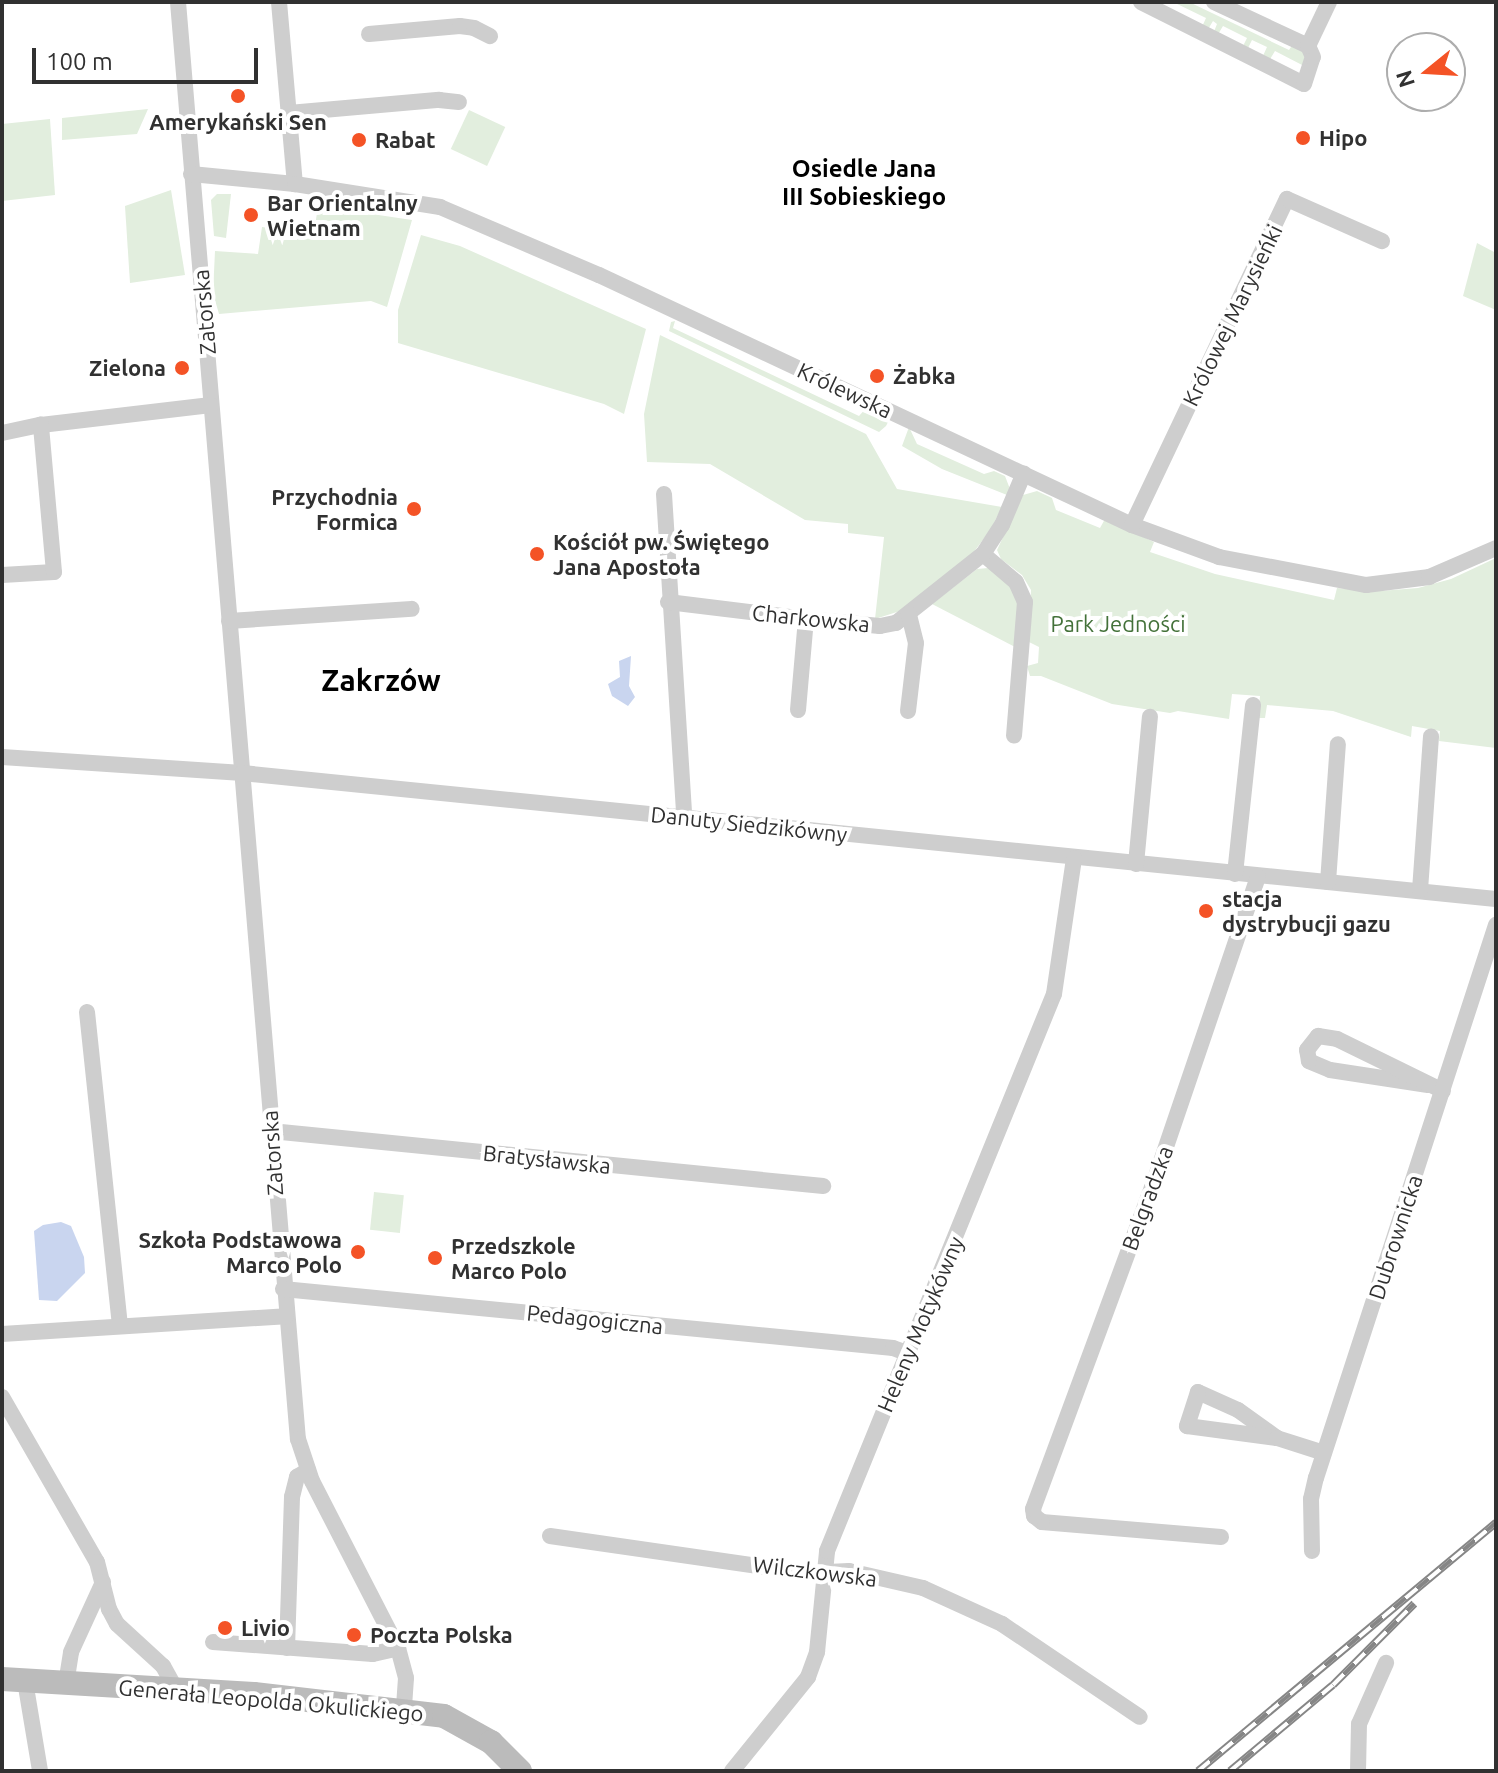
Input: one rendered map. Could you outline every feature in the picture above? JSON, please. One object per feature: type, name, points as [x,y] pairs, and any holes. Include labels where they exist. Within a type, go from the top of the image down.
[{"type":"street","name":"Zatorska","points":[[178,2],[285,1316],[298,1439],[308,1470],[398,1648],[406,1678],[404,1709]]},
{"type":"street","points":[[279,2],[295,184]]},
{"type":"street","points":[[1141,2],[1304,84],[1313,57],[1308,46],[1214,2]]},
{"type":"street","points":[[1308,46],[1329,2]]},
{"type":"street","points":[[369,34],[460,26],[474,28],[490,36]]},
{"type":"street","points":[[289,113],[439,100],[459,102]]},
{"type":"street","name":"Królewska","points":[[191,174],[295,184],[440,207],[599,275],[1132,525],[1219,557],[1366,585],[1429,577],[1496,548]]},
{"type":"street","name":"Królowej Marysieńki","points":[[1132,525],[1287,199],[1382,241]]},
{"type":"street","points":[[2,433],[41,425],[211,405]]},
{"type":"street","points":[[2,575],[54,572],[41,425]]},
{"type":"street","name":"Charkowska","points":[[668,602],[880,626],[896,623],[983,554],[1002,525],[1024,473]]},
{"type":"street","points":[[664,494],[668,602],[684,816]]},
{"type":"street","points":[[983,554],[1016,582],[1025,602],[1014,736]]},
{"type":"street","points":[[229,621],[412,609]]},
{"type":"street","points":[[908,711],[916,643],[909,614]]},
{"type":"street","points":[[798,710],[806,619]]},
{"type":"street","points":[[1235,874],[1253,705]]},
{"type":"street","points":[[1136,864],[1150,717]]},
{"type":"street","points":[[1420,890],[1431,736]]},
{"type":"street","points":[[1328,882],[1338,744]]},
{"type":"street","name":"Danuty Siedzikówny","points":[[2,757],[242,773],[1496,899]]},
{"type":"street","name":"Heleny Motykówny","points":[[732,1771],[808,1677],[823,1620],[827,1551],[1002,1128],[1054,994],[1074,858]]},
{"type":"street","name":"Belgradzka","points":[[1221,1537],[1053,1524],[1034,1516],[1034,1501],[1152,1188],[1258,877]]},
{"type":"street","name":"Dubrownicka","points":[[1312,1551],[1311,1499],[1324,1453],[1435,1088],[1496,925]]},
{"type":"street","points":[[87,1012],[120,1324]]},
{"type":"street","points":[[1318,1036],[1337,1039],[1435,1088],[1330,1070],[1309,1061],[1307,1050],[1318,1036]]},
{"type":"street","name":"Bratysławska","points":[[271,1131],[823,1186]]},
{"type":"street","name":"Pedagogiczna","points":[[283,1289],[893,1348],[907,1353]]},
{"type":"street","points":[[2,1334],[120,1324],[285,1316]]},
{"type":"street","points":[[1277,1438],[1238,1410],[1198,1392],[1187,1426],[1277,1438],[1324,1453]]},
{"type":"street","points":[[2,1397],[97,1562],[109,1609],[117,1624],[163,1666],[175,1688]]},
{"type":"street","points":[[287,1648],[292,1497],[297,1477],[308,1470]]},
{"type":"street","name":"Wilczkowska","points":[[550,1536],[825,1572],[849,1571],[940,1594],[1002,1624],[1140,1717]]},
{"type":"street","points":[[66,1684],[71,1652],[103,1582]]},
{"type":"street","points":[[213,1642],[373,1654],[398,1648]]},
{"type":"street","points":[[1358,1771],[1359,1724],[1386,1663]]},
{"type":"street","points":[[14,1680],[40,1771]]},
{"type":"street","name":"Generała Leopolda Okulickiego","points":[[14,1680],[175,1688],[404,1709],[444,1716],[473,1730],[520,1771]]},
{"type":"green space","points":[[1173,2],[1189,2],[1289,50],[1293,44],[1305,49],[1304,66],[1275,51],[1269,61],[1262,58],[1267,47],[1252,40],[1247,50],[1242,48],[1247,38],[1223,26],[1217,36],[1213,34],[1217,24],[1213,21],[1207,31],[1201,29],[1206,18]]},
{"type":"green space","points":[[148,109],[137,134],[62,140],[62,118]]},
{"type":"green space","points":[[469,110],[505,127],[487,166],[451,149]]},
{"type":"green space","points":[[50,119],[55,195],[2,201],[2,124]]},
{"type":"green space","points":[[171,190],[185,275],[130,283],[125,206]]},
{"type":"green space","points":[[217,194],[231,194],[226,238],[214,236],[211,200]]},
{"type":"green space","points":[[318,206],[412,220],[387,307],[371,301],[219,314],[213,293],[215,251],[258,254],[262,227],[314,233]]},
{"type":"green space","points":[[421,235],[460,246],[646,329],[624,414],[604,404],[398,343],[398,310]]},
{"type":"green space","points":[[1477,243],[1496,253],[1496,310],[1463,296]]},
{"type":"green space","points":[[675,321],[673,328],[859,416],[867,407],[889,420],[879,432],[669,331],[671,322]]},
{"type":"green space","points":[[660,335],[866,434],[897,489],[1002,507],[991,529],[970,557],[900,611],[875,619],[884,537],[848,533],[848,524],[805,520],[710,464],[647,462],[644,414]]},
{"type":"green space","points":[[909,427],[917,444],[984,474],[994,471],[1005,476],[1010,489],[1007,495],[942,469],[902,446]]},
{"type":"green space","name":"Park Jedności","points":[[1037,491],[1052,498],[1056,510],[1100,528],[1105,519],[1154,542],[1150,552],[1215,574],[1334,600],[1337,588],[1380,591],[1418,588],[1451,579],[1496,558],[1496,748],[1439,741],[1440,731],[1412,726],[1411,737],[1333,711],[1267,705],[1265,718],[1258,718],[1260,696],[1232,694],[1229,719],[1112,704],[1041,676],[1030,676],[1027,666],[1038,663],[1039,647],[1029,642],[1031,590],[1022,575],[1001,559],[997,550],[1023,495]]},
{"type":"green space","points":[[988,568],[1010,583],[1019,600],[1017,648],[932,604],[977,569]]},
{"type":"green space","points":[[374,1192],[404,1195],[400,1233],[370,1230]]},
{"type":"water","points":[[631,656],[629,686],[635,697],[628,706],[612,696],[608,684],[620,677],[619,661]]},
{"type":"water","points":[[61,1222],[71,1226],[84,1257],[85,1273],[57,1301],[39,1300],[34,1231],[43,1225]]},
{"type":"railway","points":[[1198,1771],[1496,1523]]},
{"type":"railway","points":[[1230,1771],[1333,1685],[1414,1604]]},
{"type":"place","name":"Amerykański Sen","points":[[238,96]]},
{"type":"place","name":"Hipo","points":[[1303,138]]},
{"type":"place","name":"Rabat","points":[[359,140]]},
{"type":"place","name":"Bar Orientalny Wietnam","points":[[251,215]]},
{"type":"place","name":"Zielona","points":[[182,368]]},
{"type":"place","name":"Żabka","points":[[877,376]]},
{"type":"place","name":"Przychodnia Formica","points":[[414,509]]},
{"type":"place","name":"Kościół pw. Świętego Jana Apostoła","points":[[537,554]]},
{"type":"place","name":"stacja dystrybucji gazu","points":[[1206,911]]},
{"type":"place","name":"Szkoła Podstawowa Marco Polo","points":[[358,1252]]},
{"type":"place","name":"Przedszkole Marco Polo","points":[[435,1258]]},
{"type":"place","name":"Livio","points":[[225,1628]]},
{"type":"place","name":"Poczta Polska","points":[[354,1635]]},
{"type":"district","name":"Osiedle Jana III Sobieskiego","points":[[864,183]]},
{"type":"district","name":"Zakrzów","points":[[381,680]]}]
